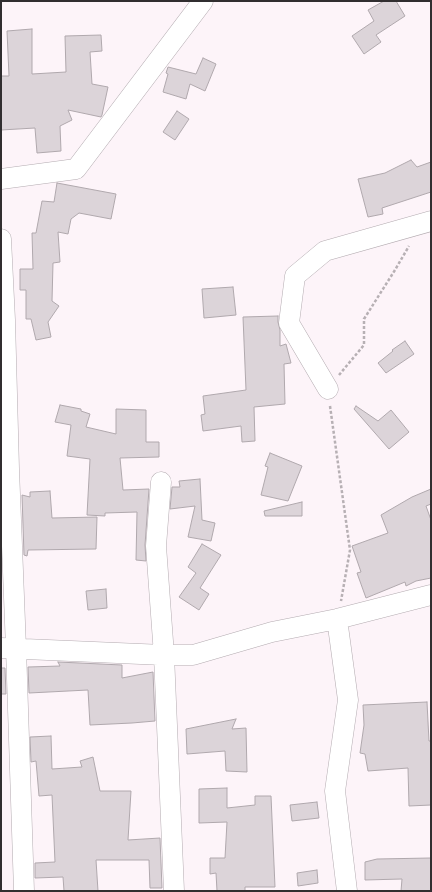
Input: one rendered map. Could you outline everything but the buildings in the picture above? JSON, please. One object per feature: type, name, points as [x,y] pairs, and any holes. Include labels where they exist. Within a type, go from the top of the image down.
[{"type":"street","points":[[1,179],[76,169],[203,1]]},
{"type":"street","points":[[328,389],[289,323],[295,276],[324,251],[426,222]]},
{"type":"street","points":[[1,239],[9,469],[9,648],[24,891]]},
{"type":"street","points":[[161,482],[156,546],[164,655],[174,891]]},
{"type":"street","points":[[9,648],[164,655],[193,654],[272,632],[337,619],[431,595]]},
{"type":"street","points":[[337,619],[348,700],[335,791],[347,891]]},
{"type":"path","points":[[337,619],[350,550],[328,389],[364,345],[364,319],[426,222]]}]
